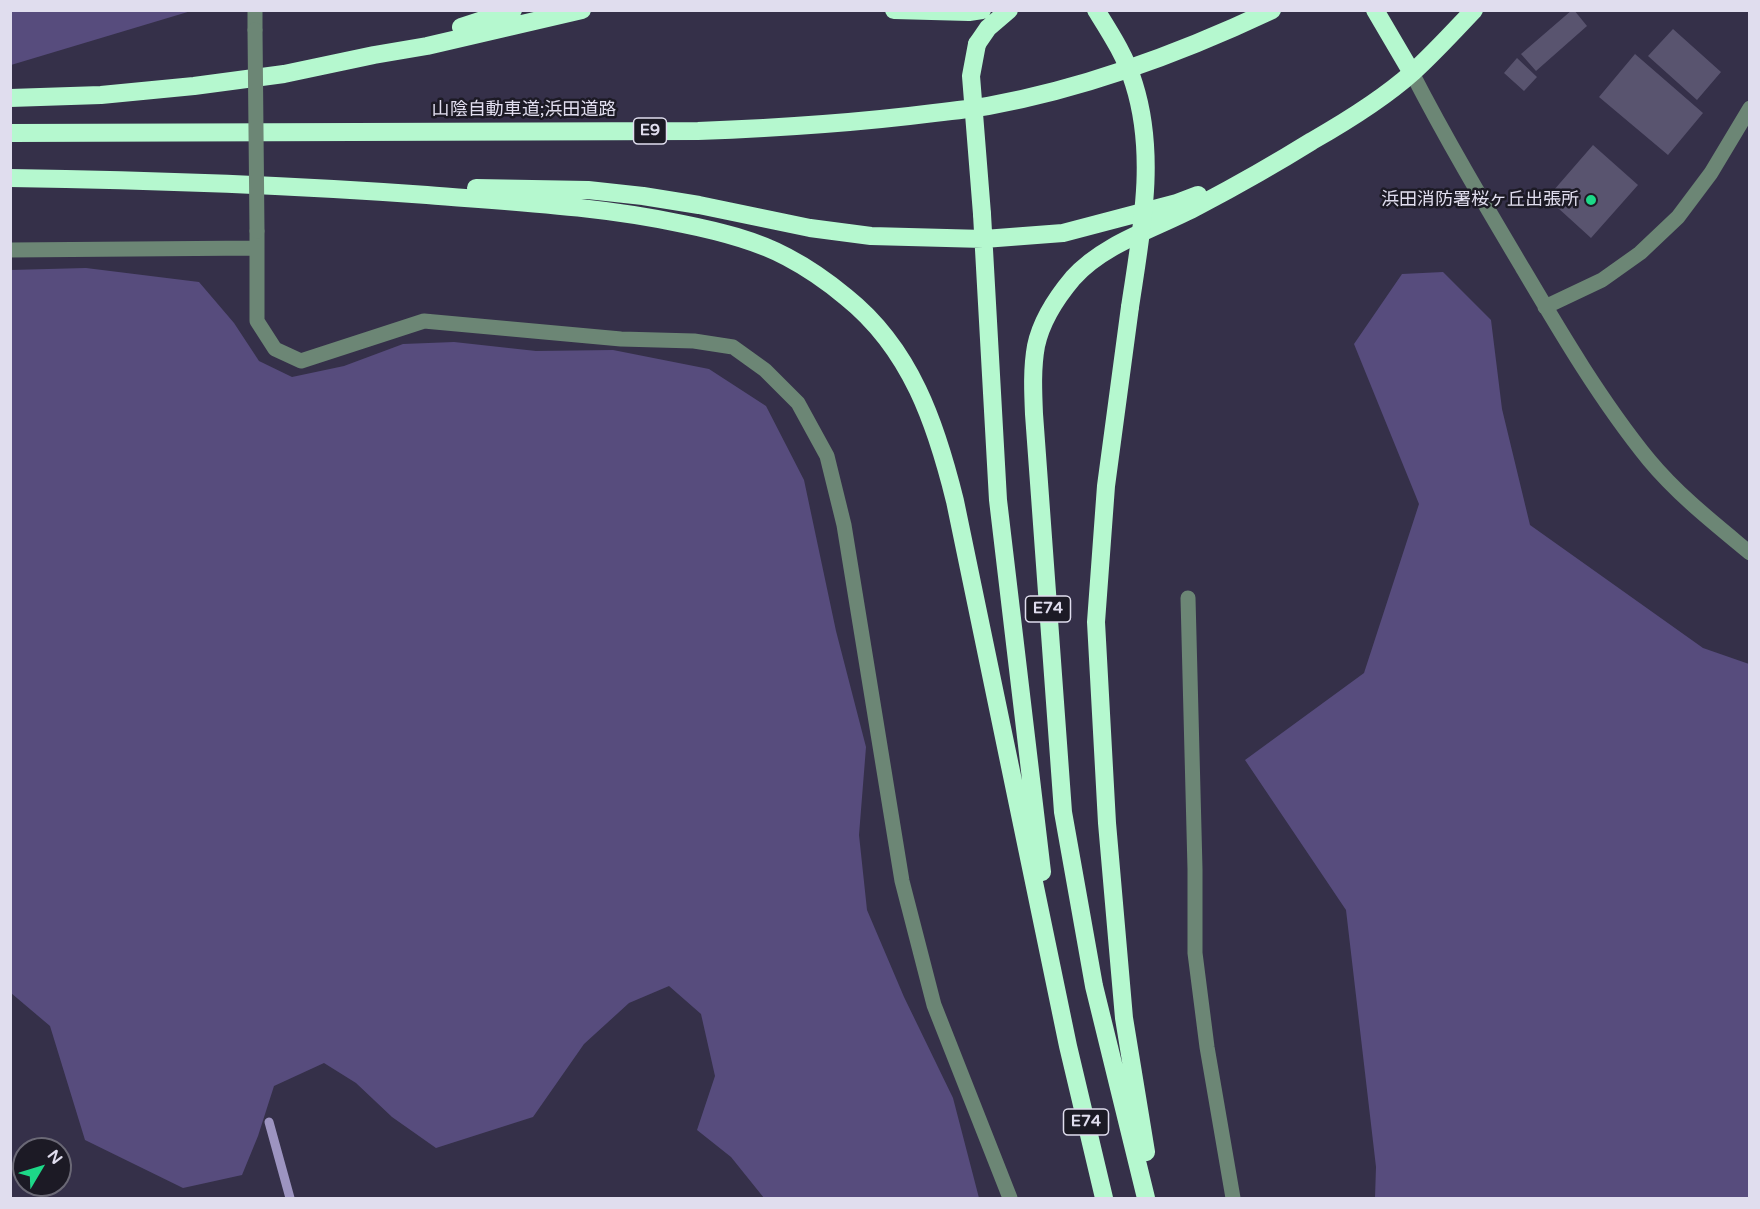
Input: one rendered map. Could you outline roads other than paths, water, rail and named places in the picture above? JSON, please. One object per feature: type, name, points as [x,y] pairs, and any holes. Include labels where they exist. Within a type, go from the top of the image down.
[{"type":"highway","points":[[374,55],[513,10]]},
{"type":"highway","points":[[10,98],[101,95],[284,74],[427,46],[582,10]]},
{"type":"highway","points":[[894,10],[969,12],[982,10]]},
{"type":"highway","points":[[1009,10],[988,28],[977,44],[971,76],[984,239],[998,500],[1040,854],[1068,1046]]},
{"type":"highway","points":[[1096,10],[1119,46],[1134,83],[1142,120],[1146,159],[1145,195],[1106,486],[1096,622],[1107,822],[1124,1018],[1153,1198]]},
{"type":"highway","name":"山陰自動車道;浜田道路","points":[[10,133],[698,131],[801,127],[887,119],[988,106],[1066,88],[1144,65],[1219,35],[1272,10]]},
{"type":"highway","points":[[1376,10],[1412,73]]},
{"type":"highway","points":[[10,178],[336,188],[588,190],[654,198],[810,228],[870,236],[984,239],[1064,233],[1177,203],[1295,152],[1372,104],[1412,73],[1474,10]]},
{"type":"highway","name":"E74","points":[[1146,1198],[1094,986],[1063,812],[1034,414],[1033,370],[1036,345],[1043,326],[1061,293],[1093,260],[1107,250],[1198,206],[1295,152]]},
{"type":"highway","points":[[336,188],[588,209],[657,218],[710,230],[754,243],[787,257],[818,276],[848,299],[874,324],[896,352],[915,383],[944,457],[1068,1046]]},
{"type":"highway","name":"E74","points":[[1068,1046],[1104,1198]]},
{"type":"street","points":[[255,10],[256,321],[275,349],[301,361],[424,321],[621,339],[694,341],[733,347],[765,370],[798,402],[827,456],[844,525],[902,881],[934,1005],[1010,1198]]},
{"type":"street","points":[[1412,73],[1447,140],[1545,308],[1608,405],[1651,462],[1699,511],[1749,553]]},
{"type":"street","points":[[1545,308],[1602,280],[1640,253],[1678,217],[1711,173],[1749,108]]},
{"type":"street","points":[[10,250],[257,248]]},
{"type":"street","points":[[1188,598],[1195,953],[1207,1047],[1233,1198]]},
{"type":"waterway","points":[[269,1122],[290,1198]]},
{"type":"place","name":"浜田消防署桜ヶ丘出張所","points":[[1591,200]]}]
